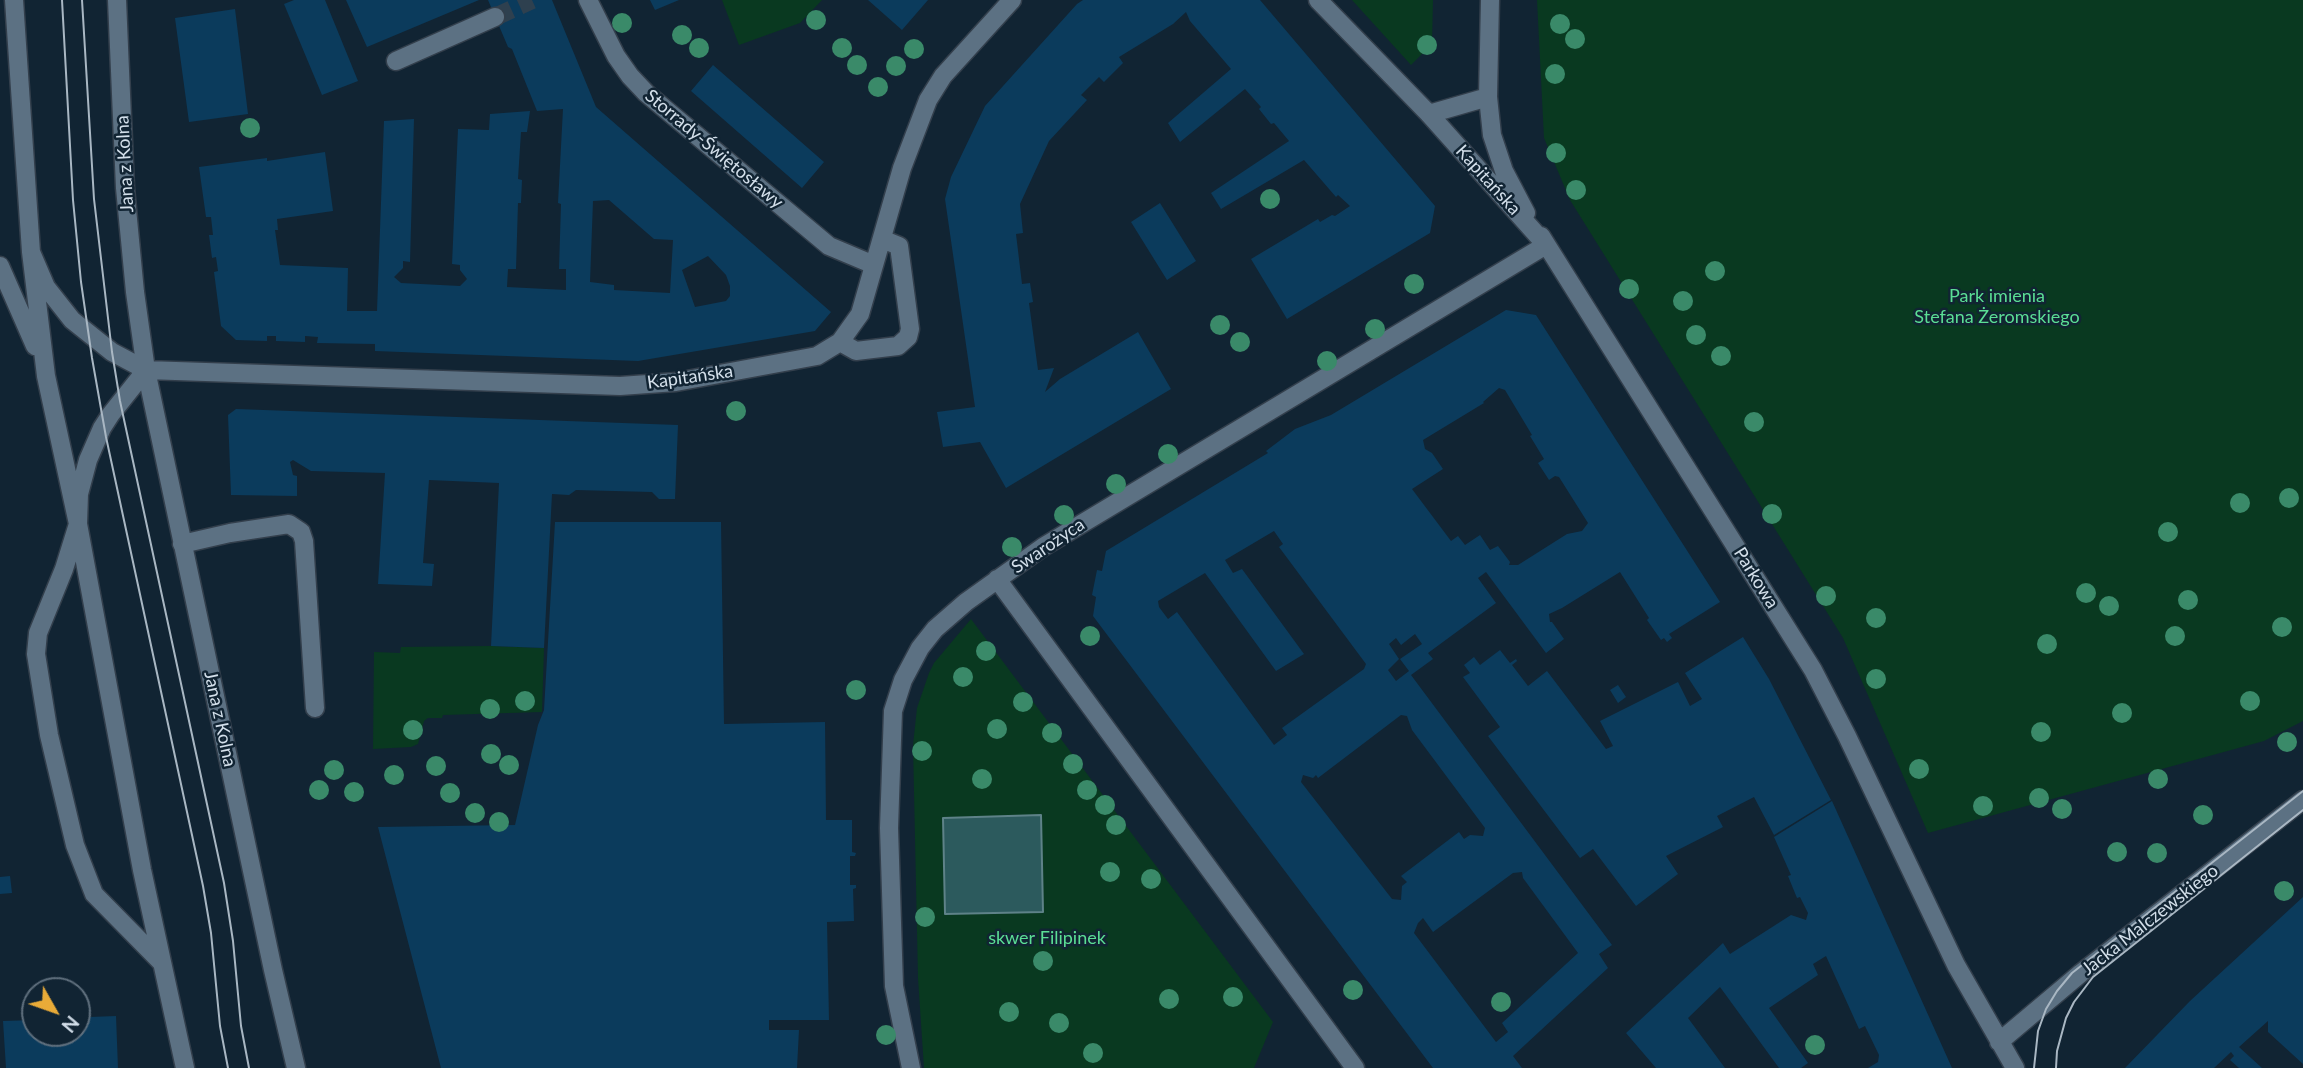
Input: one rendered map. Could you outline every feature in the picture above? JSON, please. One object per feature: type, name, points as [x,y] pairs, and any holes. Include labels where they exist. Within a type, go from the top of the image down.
[{"type":"street","points":[[15,0],[30,252],[46,376],[78,524],[161,962],[185,1068]]},
{"type":"street","name":"Jana z Kolna","points":[[117,0],[126,200],[146,370],[296,1068]]},
{"type":"street","name":"Storrady-Świętosławy","points":[[588,0],[616,56],[629,76],[646,93],[829,246],[874,264]]},
{"type":"street","name":"Kapitańska","points":[[146,370],[620,386],[654,384],[817,356],[840,342],[860,314],[902,168],[928,100],[943,76],[1012,0]]},
{"type":"street","name":"Kapitańska","points":[[1318,0],[1429,114],[1546,245]]},
{"type":"street","name":"Parkowa","points":[[1490,0],[1488,97],[1492,135],[1504,172],[1546,245],[1813,670],[1956,965],[2015,1068]]},
{"type":"street","points":[[396,61],[495,17]]},
{"type":"street","points":[[1429,114],[1488,97]]},
{"type":"street","points":[[840,342],[856,351],[898,346],[908,337],[910,329],[899,246],[882,239]]},
{"type":"street","name":"Swarożyca","points":[[1355,1068],[997,579],[1083,521],[1546,245]]},
{"type":"street","points":[[30,252],[46,287],[72,320],[111,352],[146,370],[115,407],[95,443],[82,478],[78,524],[64,569],[38,633],[36,654],[49,735],[75,845],[94,894],[161,962]]},
{"type":"street","points":[[0,266],[46,376]]},
{"type":"street","points":[[182,544],[289,524],[301,533],[304,541],[315,708]]},
{"type":"street","points":[[911,1068],[894,986],[889,828],[893,711],[915,655],[929,636],[951,614],[997,579]]},
{"type":"street","name":"Jacka Malczewskiego","points":[[1999,1042],[2091,965],[2303,800]]},
{"type":"green space","points":[[722,0],[822,0],[800,23],[739,45]]},
{"type":"green space","points":[[1352,0],[1433,0],[1432,44],[1411,65]]},
{"type":"green space","name":"Park imienia Stefana Żeromskiego","points":[[1537,0],[2303,0],[2303,721],[2264,741],[1928,833],[1843,638],[1570,200],[1544,138]]},
{"type":"green space","name":"skwer Filipinek","points":[[971,619],[1273,1022],[1254,1068],[924,1068],[918,978],[913,745],[917,708],[929,673],[934,663]]},
{"type":"green space","points":[[401,647],[544,648],[542,712],[443,715],[442,718],[428,718],[424,721],[418,744],[411,747],[373,749],[374,652],[400,653]]},
{"type":"shaded area","points":[[1041,815],[1043,912],[945,914],[943,818]]},
{"type":"building","points":[[294,0],[325,0],[358,81],[322,95],[284,4]]},
{"type":"building","points":[[346,0],[479,0],[367,47]]},
{"type":"building","points":[[488,0],[552,0],[596,107],[831,312],[815,331],[638,361],[375,351],[375,344],[317,343],[318,337],[305,336],[305,342],[276,341],[276,336],[267,336],[267,341],[236,340],[221,326],[214,272],[218,271],[216,257],[212,258],[209,235],[213,235],[211,217],[206,217],[199,167],[325,152],[333,211],[277,219],[278,230],[275,230],[280,265],[348,268],[347,311],[377,311],[384,121],[414,119],[410,262],[403,261],[403,268],[394,277],[401,283],[460,286],[467,279],[460,270],[460,265],[452,264],[458,129],[489,130],[490,114],[530,111],[527,132],[521,132],[518,179],[522,180],[521,203],[518,203],[516,269],[508,269],[507,287],[566,290],[566,269],[559,269],[561,204],[558,203],[563,109],[537,111],[512,49],[508,47]],"holes":[[[609,200],[654,239],[673,240],[670,293],[614,290],[614,285],[590,282],[593,201]],[[708,256],[726,275],[730,296],[726,301],[695,307],[682,270]]]},
{"type":"building","points":[[650,0],[679,0],[655,10]]},
{"type":"building","points":[[868,0],[928,0],[902,30]]},
{"type":"building","points":[[1083,0],[1260,0],[1435,206],[1430,233],[1287,319],[1251,259],[1318,219],[1320,222],[1335,216],[1350,206],[1338,195],[1336,197],[1304,160],[1221,209],[1211,193],[1289,141],[1274,123],[1271,124],[1259,109],[1261,107],[1245,89],[1180,142],[1168,123],[1231,69],[1190,21],[1186,12],[1173,24],[1119,57],[1123,63],[1104,82],[1099,77],[1081,95],[1087,100],[1049,141],[1020,204],[1023,233],[1016,234],[1022,284],[1030,283],[1033,302],[1029,303],[1038,370],[1054,368],[1045,392],[1060,379],[1138,332],[1171,389],[1006,488],[980,442],[943,447],[937,412],[975,407],[945,199],[951,177],[985,106]]},
{"type":"building","points":[[235,9],[248,114],[189,122],[175,18]]},
{"type":"building","points":[[713,65],[824,162],[802,188],[691,91]]},
{"type":"building","points":[[1160,203],[1196,261],[1167,280],[1131,222]]},
{"type":"building","points":[[1506,310],[1536,315],[1720,602],[1669,634],[1672,638],[1667,642],[1664,638],[1661,640],[1647,620],[1649,618],[1620,572],[1549,614],[1550,622],[1564,639],[1546,653],[1486,572],[1478,578],[1496,603],[1428,653],[1433,659],[1411,675],[1612,945],[1599,954],[1608,968],[1513,1056],[1522,1068],[1433,1068],[1093,616],[1096,597],[1092,595],[1097,570],[1102,571],[1106,551],[1268,453],[1266,451],[1295,429],[1331,415]],"holes":[[[1499,388],[1505,390],[1544,459],[1538,463],[1549,480],[1555,476],[1559,477],[1588,523],[1582,531],[1567,534],[1518,565],[1509,565],[1510,562],[1498,546],[1490,550],[1480,535],[1465,545],[1458,536],[1451,541],[1412,489],[1443,469],[1432,453],[1425,449],[1423,440],[1483,402]],[[1274,531],[1283,544],[1279,547],[1366,664],[1364,669],[1282,728],[1287,735],[1274,745],[1177,612],[1168,619],[1159,607],[1158,601],[1205,573],[1276,671],[1304,654],[1242,569],[1233,573],[1225,560]],[[1415,634],[1422,644],[1400,659],[1409,671],[1396,681],[1388,670],[1399,659],[1389,644],[1396,638],[1401,645]],[[1401,715],[1407,716],[1412,730],[1485,828],[1483,836],[1470,835],[1464,839],[1459,832],[1401,876],[1407,882],[1402,886],[1401,900],[1392,899],[1301,782],[1303,775],[1313,778],[1316,775],[1318,778]],[[1522,872],[1523,878],[1578,953],[1502,1023],[1508,1032],[1496,1042],[1414,933],[1423,918],[1433,932],[1513,873]]]},
{"type":"building","points":[[236,409],[678,425],[675,499],[659,499],[652,492],[576,490],[569,495],[552,494],[544,648],[491,646],[499,483],[429,480],[423,563],[434,564],[432,586],[378,584],[385,473],[311,471],[293,460],[290,462],[293,475],[297,476],[297,496],[231,495],[228,415]]},
{"type":"building","points":[[555,522],[721,522],[724,724],[825,722],[826,820],[852,820],[852,852],[856,853],[855,856],[850,856],[850,885],[856,885],[853,889],[854,921],[827,922],[829,1020],[769,1020],[769,1030],[799,1030],[797,1068],[441,1068],[378,827],[515,825],[538,725],[544,710]]},
{"type":"building","points":[[1743,637],[1769,679],[1831,800],[1774,835],[1754,797],[1717,816],[1723,827],[1666,856],[1678,874],[1636,906],[1593,849],[1580,858],[1488,736],[1500,727],[1463,677],[1470,673],[1464,665],[1474,657],[1480,665],[1500,650],[1510,663],[1516,659],[1512,665],[1528,686],[1547,671],[1606,749],[1613,746],[1600,721],[1678,682],[1690,706],[1702,699],[1685,673]]},
{"type":"building","points":[[1618,685],[1626,697],[1618,703],[1610,690]]},
{"type":"building","points":[[1832,801],[1952,1068],[1868,1068],[1878,1062],[1879,1055],[1865,1026],[1859,1029],[1826,956],[1813,964],[1818,975],[1769,1008],[1808,1063],[1801,1068],[1779,1068],[1720,987],[1688,1018],[1725,1068],[1656,1068],[1626,1033],[1723,943],[1730,954],[1791,915],[1806,920],[1808,913],[1800,897],[1797,898],[1788,876],[1791,875],[1774,837]]},
{"type":"building","points":[[10,876],[12,893],[0,894],[0,877]]},
{"type":"building","points":[[2303,897],[2303,1064],[2268,1032],[2268,1021],[2239,1047],[2262,1068],[2239,1068],[2230,1060],[2234,1056],[2231,1052],[2214,1068],[2125,1068],[2190,1001]]},
{"type":"building","points":[[116,1016],[118,1068],[6,1068],[3,1021],[21,1020],[21,1047],[91,1047],[91,1017]]},
{"type":"tunnel","points":[[495,17],[532,0]]},
{"type":"tram line","points":[[62,0],[73,200],[92,358],[106,437],[203,886],[211,933],[220,1026],[228,1068]]},
{"type":"tram line","points":[[82,0],[94,199],[112,352],[120,401],[224,883],[241,1026],[249,1068]]},
{"type":"tram line","points":[[2034,1068],[2038,1031],[2046,1009],[2072,973],[2303,791]]},
{"type":"tram line","points":[[2056,1068],[2057,1051],[2066,1018],[2074,1002],[2093,977],[2303,810]]}]
